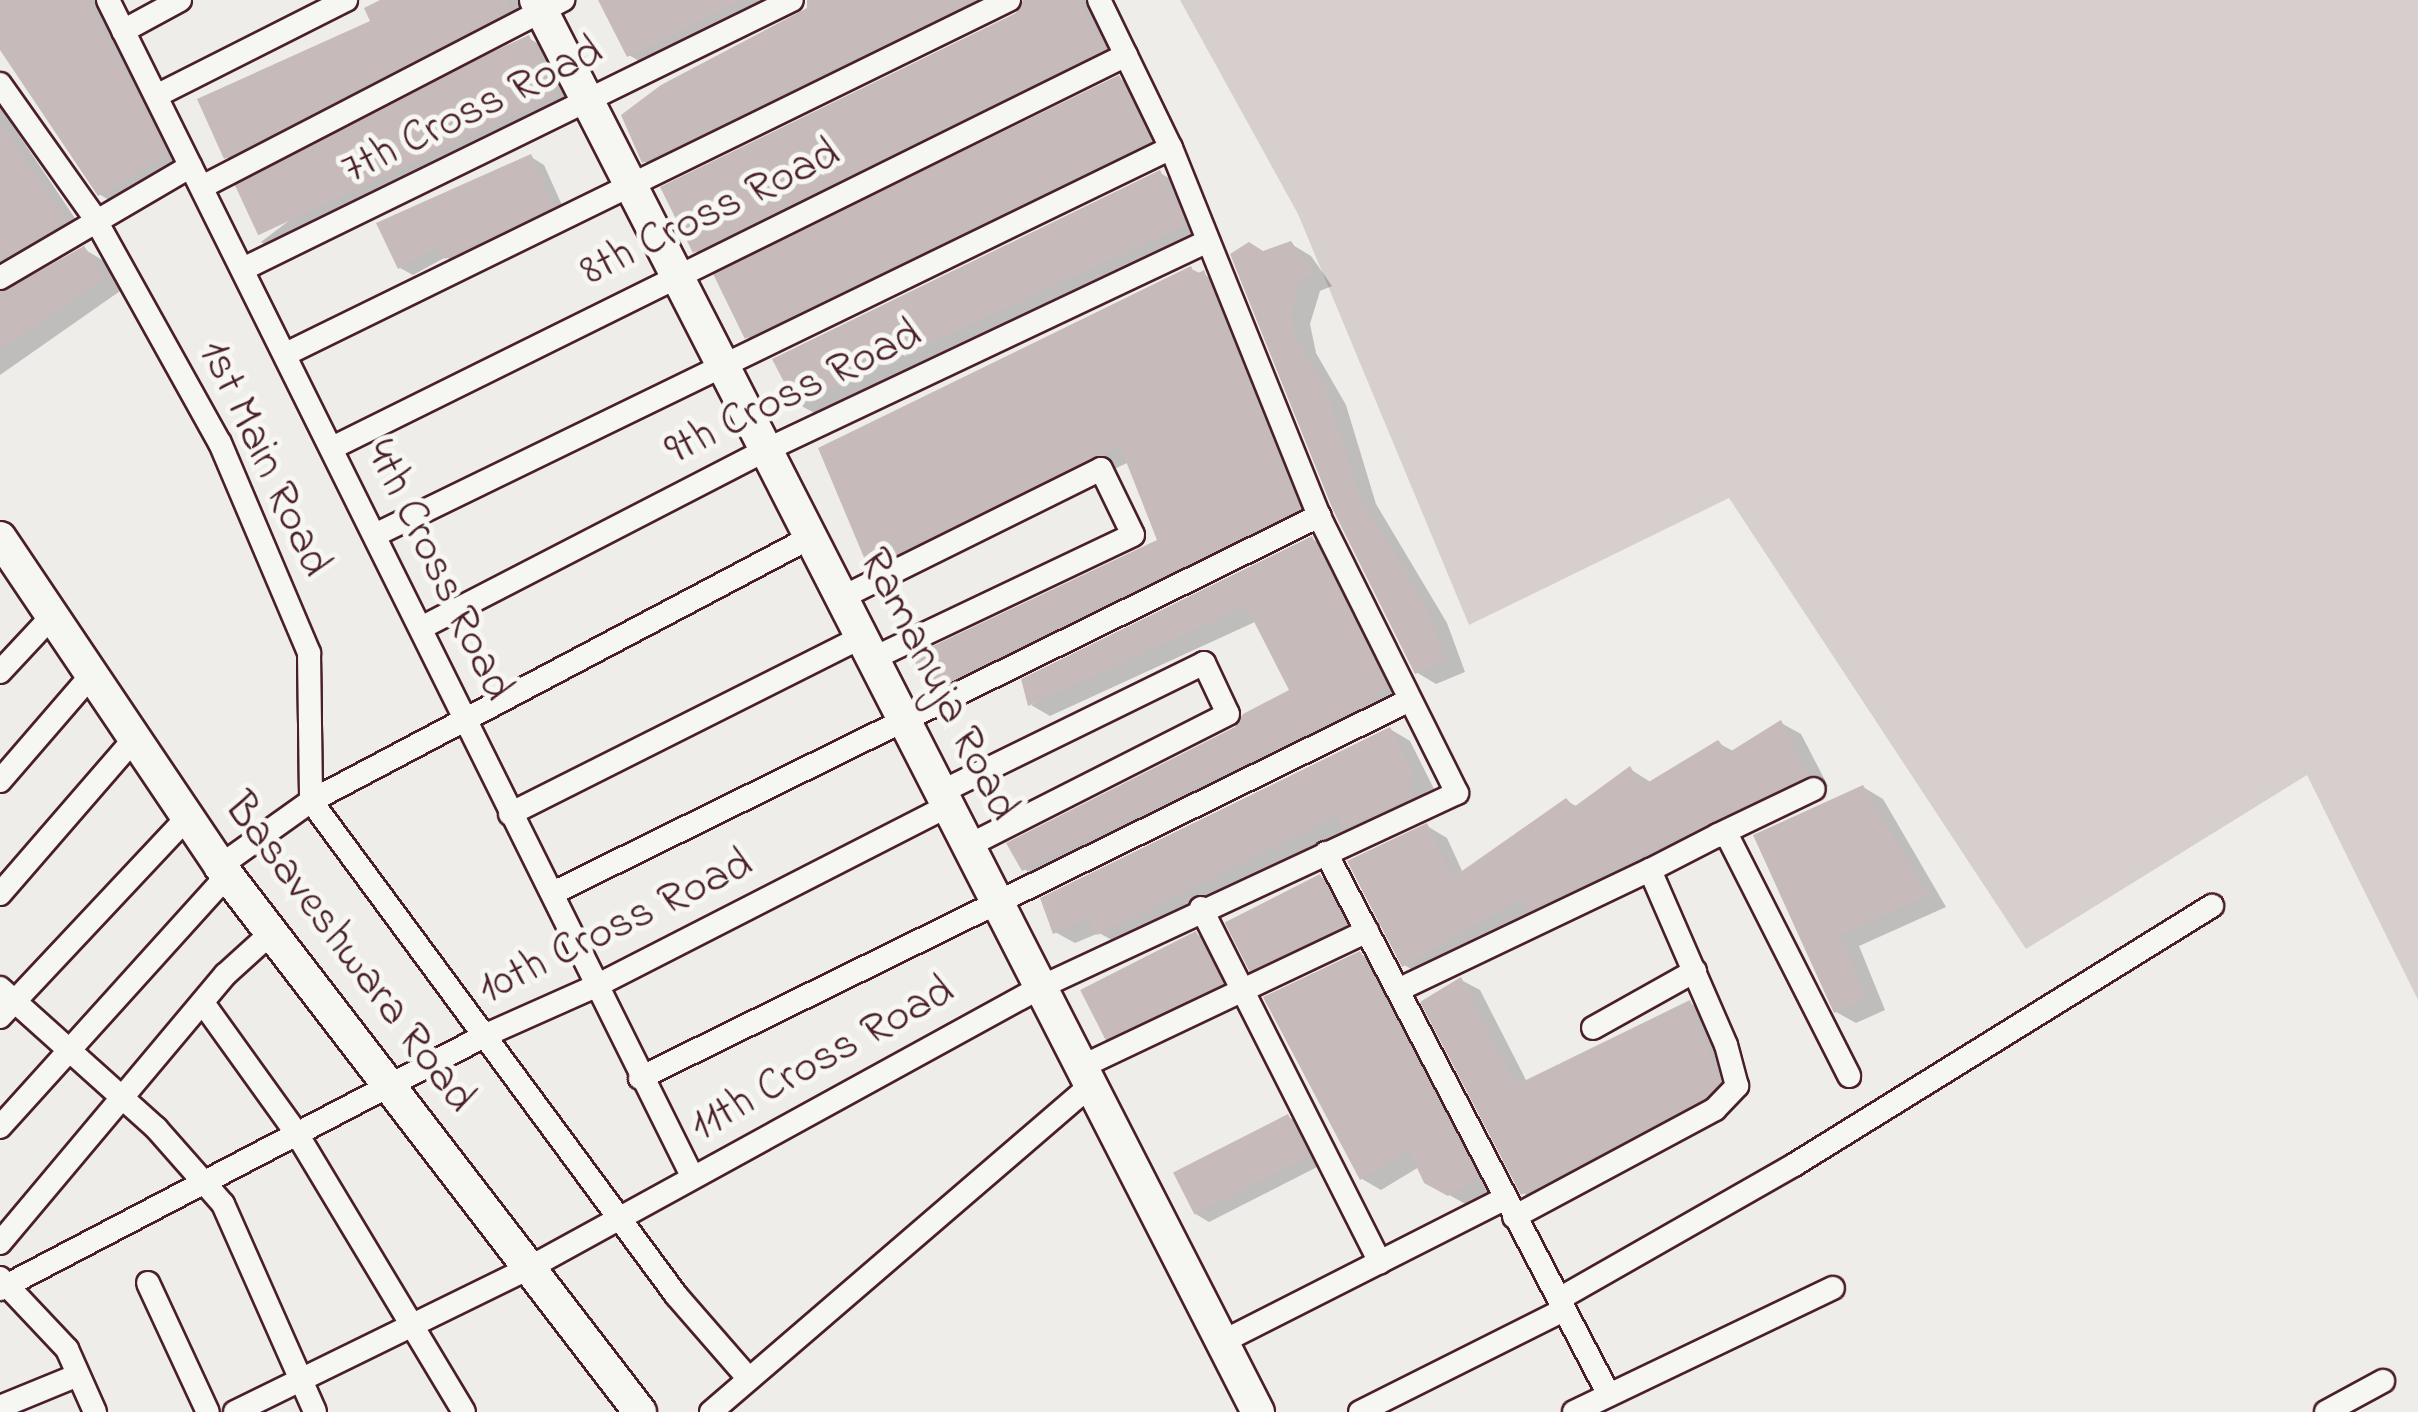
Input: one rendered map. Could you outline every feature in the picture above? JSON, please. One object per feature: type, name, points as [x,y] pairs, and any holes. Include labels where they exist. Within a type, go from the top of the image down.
[{"type":"street","name":"4th Cross Road","points":[[108,0],[692,1176]]},
{"type":"street","points":[[123,31],[180,0]]},
{"type":"street","points":[[156,96],[346,0]]},
{"type":"street","name":"7th Cross Road","points":[[243,269],[792,0]]},
{"type":"street","points":[[286,354],[632,189],[1009,0]]},
{"type":"street","points":[[640,1078],[1410,700],[1318,516],[1171,148],[1099,0]]},
{"type":"street","points":[[0,278],[94,218],[197,176],[547,4]]},
{"type":"street","name":"Ramanuja Road","points":[[547,4],[587,101],[1258,1412]]},
{"type":"street","name":"8th Cross Road","points":[[332,448],[676,274],[1126,55]]},
{"type":"street","name":"1st Main Road","points":[[0,84],[94,218],[220,443],[309,653],[311,801]]},
{"type":"street","points":[[375,535],[1171,148]]},
{"type":"street","name":"9th Cross Road","points":[[420,628],[766,450],[1206,242]]},
{"type":"street","points":[[510,814],[867,648],[1133,535],[1101,469],[841,598]]},
{"type":"street","points":[[554,892],[1318,516]]},
{"type":"street","points":[[0,1126],[224,871],[311,801],[464,716],[811,538]]},
{"type":"street","name":"Basaveshwara Road","points":[[3,550],[94,672],[224,871],[640,1412]]},
{"type":"street","points":[[0,672],[54,614]]},
{"type":"street","name":"10th Cross Road","points":[[3,1284],[488,1034],[598,985],[1204,663],[1228,714],[968,846]]},
{"type":"street","points":[[0,781],[94,672]]},
{"type":"street","name":"11th Cross Road","points":[[235,1412],[529,1268],[1041,987],[1202,908],[1456,794],[1410,700]]},
{"type":"street","points":[[0,894],[137,736]]},
{"type":"street","points":[[1398,990],[1814,789]]},
{"type":"street","points":[[311,801],[622,1215],[676,1295],[749,1379]]},
{"type":"street","points":[[188,816],[5,1002],[121,1097],[222,1204],[315,1412]]},
{"type":"street","points":[[1718,835],[1728,838],[1850,1076]]},
{"type":"street","points":[[1326,852],[1609,1395]]},
{"type":"street","points":[[1222,1342],[1380,1262],[1510,1207],[1715,1109],[1737,1086],[1695,971],[1650,870]]},
{"type":"street","points":[[1360,1412],[1562,1305],[2212,906]]},
{"type":"street","points":[[1202,908],[1380,1262]]},
{"type":"street","points":[[712,1412],[1086,1076],[1242,991],[1367,931]]},
{"type":"street","points":[[0,1243],[93,1139],[121,1097],[202,1002],[271,932]]},
{"type":"street","points":[[1592,1028],[1695,971]]},
{"type":"street","points":[[202,1002],[297,1134],[464,1412]]},
{"type":"street","points":[[148,1283],[208,1412]]},
{"type":"street","points":[[3,1284],[66,1349],[94,1412]]},
{"type":"street","points":[[1574,1412],[1834,1288]]},
{"type":"street","points":[[0,1407],[78,1375]]},
{"type":"street","points":[[2326,1412],[2384,1381]]},
{"type":"shaded area","points":[[1180,0],[2418,0],[2418,1000],[2307,775],[2026,949],[1729,498],[1469,625],[1298,214]]},
{"type":"building","points":[[0,0],[89,0],[168,155],[98,196],[0,50]]},
{"type":"building","points":[[380,0],[506,0],[511,10],[224,159],[197,99],[370,21],[364,8]]},
{"type":"building","points":[[598,0],[743,0],[627,57]]},
{"type":"building","points":[[807,0],[975,0],[642,163],[621,115],[661,85],[807,8]]},
{"type":"building","points":[[1024,0],[1079,0],[1106,48],[693,253],[660,187],[1016,13]]},
{"type":"building","points":[[529,35],[557,96],[258,235],[230,174]]},
{"type":"building","points":[[1119,75],[1151,141],[745,339],[713,273]]},
{"type":"building","points":[[0,123],[67,221],[0,261]]},
{"type":"building","points":[[531,154],[554,206],[445,259],[438,247],[398,269],[376,223]]},
{"type":"building","points":[[1160,170],[1186,225],[796,405],[772,359]]},
{"type":"building","points":[[1291,241],[1314,274],[1300,280],[1291,312],[1296,340],[1327,391],[1357,490],[1427,609],[1446,661],[1415,674],[1333,510],[1230,254],[1249,242],[1263,251]]},
{"type":"building","points":[[84,246],[105,277],[0,350],[0,293]]},
{"type":"building","points":[[1191,266],[1195,275],[1204,270],[1300,509],[929,691],[912,656],[1157,540],[1120,446],[868,567],[818,448]]},
{"type":"building","points":[[1312,536],[1387,685],[1376,700],[1022,871],[1006,843],[1235,727],[1243,714],[1289,690],[1246,606],[1028,706],[1021,679]]},
{"type":"building","points":[[1781,720],[1809,775],[1528,911],[1521,899],[1402,967],[1347,861],[1427,823],[1452,878],[1566,798],[1574,807],[1630,766],[1642,786],[1718,740],[1728,753]]},
{"type":"building","points":[[1390,727],[1415,777],[1408,781],[1415,796],[1343,829],[1337,816],[1097,935],[1088,918],[1053,934],[1040,898]]},
{"type":"building","points":[[1863,785],[1928,895],[1840,935],[1866,998],[1834,1013],[1753,835]]},
{"type":"building","points":[[1320,874],[1345,924],[1250,972],[1225,923]]},
{"type":"building","points":[[1196,931],[1222,983],[1107,1042],[1080,990]]},
{"type":"building","points":[[1360,951],[1478,1177],[1448,1196],[1424,1183],[1409,1150],[1360,1180],[1263,997]]},
{"type":"building","points":[[1461,977],[1516,1085],[1690,1000],[1720,1082],[1706,1097],[1521,1195],[1420,1002]]},
{"type":"building","points":[[1288,1114],[1309,1156],[1194,1214],[1173,1173]]}]
